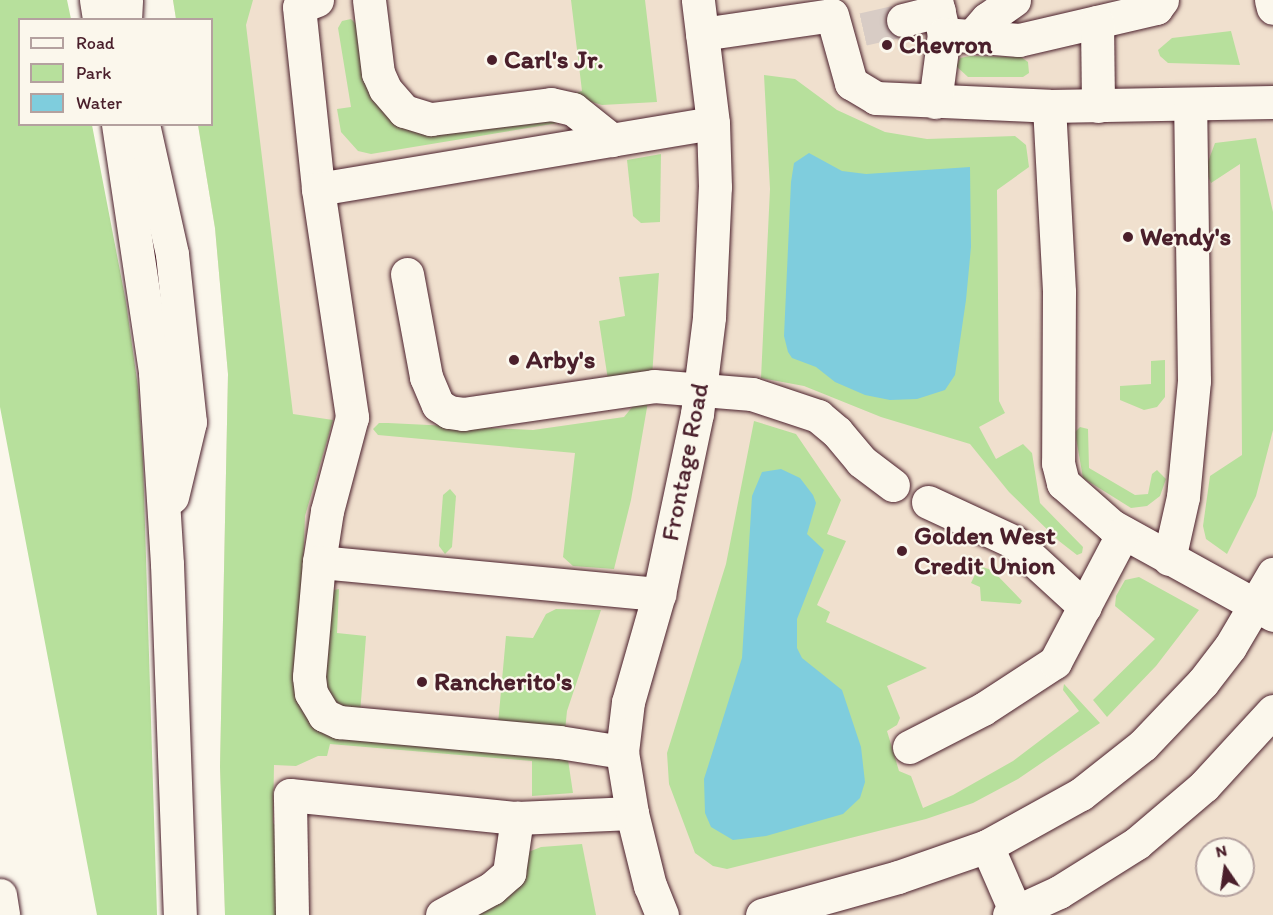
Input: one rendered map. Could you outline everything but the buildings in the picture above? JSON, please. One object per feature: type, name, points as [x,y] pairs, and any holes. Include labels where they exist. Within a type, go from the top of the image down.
[{"type":"main road","points":[[96,0],[99,18]]},
{"type":"main road","points":[[125,18],[126,0]]},
{"type":"main road","points":[[317,0],[299,7],[318,189],[352,417],[319,562],[309,676],[311,693],[324,715],[339,722],[559,742],[622,752]]},
{"type":"main road","points":[[369,0],[378,73],[385,89],[404,111],[431,119],[551,104],[573,109],[612,140]]},
{"type":"main road","name":"Frontage Road","points":[[662,915],[650,886],[632,813],[622,752],[628,702],[659,594],[701,388],[712,249],[713,123],[698,0]]},
{"type":"main road","points":[[903,20],[987,19],[1014,0]]},
{"type":"main road","points":[[1271,0],[1273,8]]},
{"type":"main road","points":[[948,20],[1019,40],[1097,22],[1156,3]]},
{"type":"main road","points":[[702,34],[840,20],[847,72],[857,89],[876,98],[1049,106],[1273,102]]},
{"type":"main road","points":[[935,102],[948,20]]},
{"type":"main road","points":[[1097,22],[1098,106]]},
{"type":"main road","points":[[1169,559],[1183,497],[1191,423],[1174,399],[1174,222],[1191,192],[1190,105]]},
{"type":"main road","points":[[1049,106],[1059,292],[1058,463],[1068,492],[1123,533],[1264,610]]},
{"type":"main road","points":[[318,189],[713,123]]},
{"type":"main road","points":[[118,126],[154,372],[164,531],[180,915]]},
{"type":"main road","points":[[143,126],[172,254],[190,422],[164,531]]},
{"type":"main road","points":[[407,274],[426,377],[438,405],[449,412],[463,414],[624,389],[701,388],[752,394],[818,416],[837,432],[861,461],[893,485]]},
{"type":"main road","points":[[928,502],[1006,538],[1085,607]]},
{"type":"main road","points":[[909,747],[983,710],[1055,662],[1123,533]]},
{"type":"main road","points":[[319,562],[659,594]]},
{"type":"main road","points":[[762,915],[898,877],[987,846],[1081,794],[1143,745],[1203,682],[1264,610],[1273,574]]},
{"type":"main road","points":[[987,846],[1014,914],[1098,868],[1164,822],[1236,754],[1273,711]]},
{"type":"main road","points":[[292,915],[290,795],[518,818],[632,813]]},
{"type":"main road","points":[[442,915],[492,888],[509,873],[518,818]]},
{"type":"main road","points":[[0,895],[3,915]]},
{"type":"shaded area","points":[[173,0],[1273,0],[1273,915],[225,915],[220,767],[228,374],[215,228],[198,126],[213,126],[213,18],[176,18]]},
{"type":"green space","points":[[0,0],[67,0],[71,18],[18,18],[18,126],[92,126],[126,302],[138,387],[143,460],[157,915],[97,915],[0,407]]},
{"type":"green space","points":[[173,0],[253,0],[246,25],[293,414],[333,420],[305,516],[299,678],[302,701],[567,753],[573,793],[532,796],[532,761],[330,744],[327,756],[318,756],[296,766],[274,765],[273,823],[278,827],[281,915],[225,915],[220,767],[228,374],[215,228],[198,126],[213,126],[213,18],[176,18]]},
{"type":"green space","points":[[571,0],[645,0],[657,102],[602,105],[568,95],[582,91]]},
{"type":"green space","points":[[351,19],[359,27],[371,89],[492,117],[576,120],[371,154],[358,151],[341,132],[337,109],[351,107],[338,28],[342,21]]},
{"type":"green space","points":[[1231,31],[1240,65],[1168,63],[1160,56],[1158,50],[1172,38]]},
{"type":"green space","points":[[970,56],[1021,57],[1028,62],[1029,73],[1023,77],[968,77],[956,66],[960,58]]},
{"type":"green space","points":[[764,75],[795,79],[837,110],[885,132],[927,139],[1015,136],[1026,145],[1029,167],[997,190],[999,401],[1005,413],[979,427],[996,459],[1023,444],[1032,453],[1040,503],[1083,547],[1082,553],[1077,555],[1059,541],[1009,492],[970,444],[881,417],[804,386],[761,378],[770,189]]},
{"type":"green space","points":[[1256,138],[1273,212],[1273,430],[1256,496],[1227,554],[1206,539],[1203,526],[1210,476],[1242,455],[1240,164],[1211,183],[1205,170],[1215,143]]},
{"type":"green space","points":[[661,154],[660,222],[641,223],[633,216],[627,160]]},
{"type":"green space","points":[[659,273],[652,377],[608,380],[599,321],[625,316],[619,277]]},
{"type":"green space","points":[[1165,360],[1165,397],[1157,407],[1144,410],[1120,400],[1120,386],[1151,384],[1151,361]]},
{"type":"green space","points":[[649,396],[631,500],[614,569],[573,566],[563,557],[575,453],[378,435],[373,429],[379,423],[388,423],[533,430],[624,417],[638,400]]},
{"type":"green space","points":[[754,421],[796,434],[841,500],[827,534],[846,541],[817,605],[830,612],[826,622],[927,668],[887,686],[900,718],[897,725],[887,731],[899,771],[911,776],[923,808],[953,795],[1013,761],[1079,711],[1063,690],[1064,684],[1100,723],[1018,779],[973,803],[926,819],[727,869],[713,866],[695,853],[669,784],[667,753],[726,564]]},
{"type":"green space","points":[[1080,427],[1088,429],[1089,468],[1135,495],[1148,494],[1152,474],[1157,470],[1166,479],[1160,496],[1147,506],[1131,508],[1083,478],[1075,432]]},
{"type":"green space","points":[[450,489],[456,496],[452,547],[445,554],[439,546],[443,495]]},
{"type":"green space","points":[[979,566],[992,570],[1022,601],[1020,604],[981,601],[980,587],[971,583]]},
{"type":"green space","points":[[1139,577],[1199,610],[1156,666],[1107,717],[1093,700],[1155,639],[1115,606],[1116,596],[1125,580]]},
{"type":"green space","points":[[339,589],[337,633],[366,636],[360,714],[341,711],[320,683],[329,591]]},
{"type":"green space","points":[[556,609],[601,610],[567,711],[565,731],[498,724],[506,636],[533,638],[546,614]]},
{"type":"green space","points":[[582,844],[596,915],[466,915],[526,853],[541,847]]},
{"type":"water","points":[[809,153],[842,171],[866,174],[970,167],[971,247],[966,300],[955,375],[945,390],[917,399],[890,400],[865,395],[835,382],[816,367],[792,358],[788,352],[784,336],[791,182],[794,163]]},
{"type":"water","points":[[781,469],[800,478],[813,495],[816,503],[807,534],[824,550],[797,619],[797,648],[802,658],[842,690],[861,747],[865,782],[860,798],[843,814],[766,836],[733,840],[711,827],[705,813],[704,779],[742,658],[752,496],[762,472]]},
{"type":"tunnel","points":[[863,29],[903,20]]},
{"type":"place","name":"Chevron","points":[[887,45]]},
{"type":"place","name":"Carl's Jr.","points":[[492,60]]},
{"type":"place","name":"Wendy's","points":[[1128,237]]},
{"type":"place","name":"Arby's","points":[[514,360]]},
{"type":"place","name":"Golden West Credit Union","points":[[902,551]]},
{"type":"place","name":"Rancherito's","points":[[422,682]]}]
